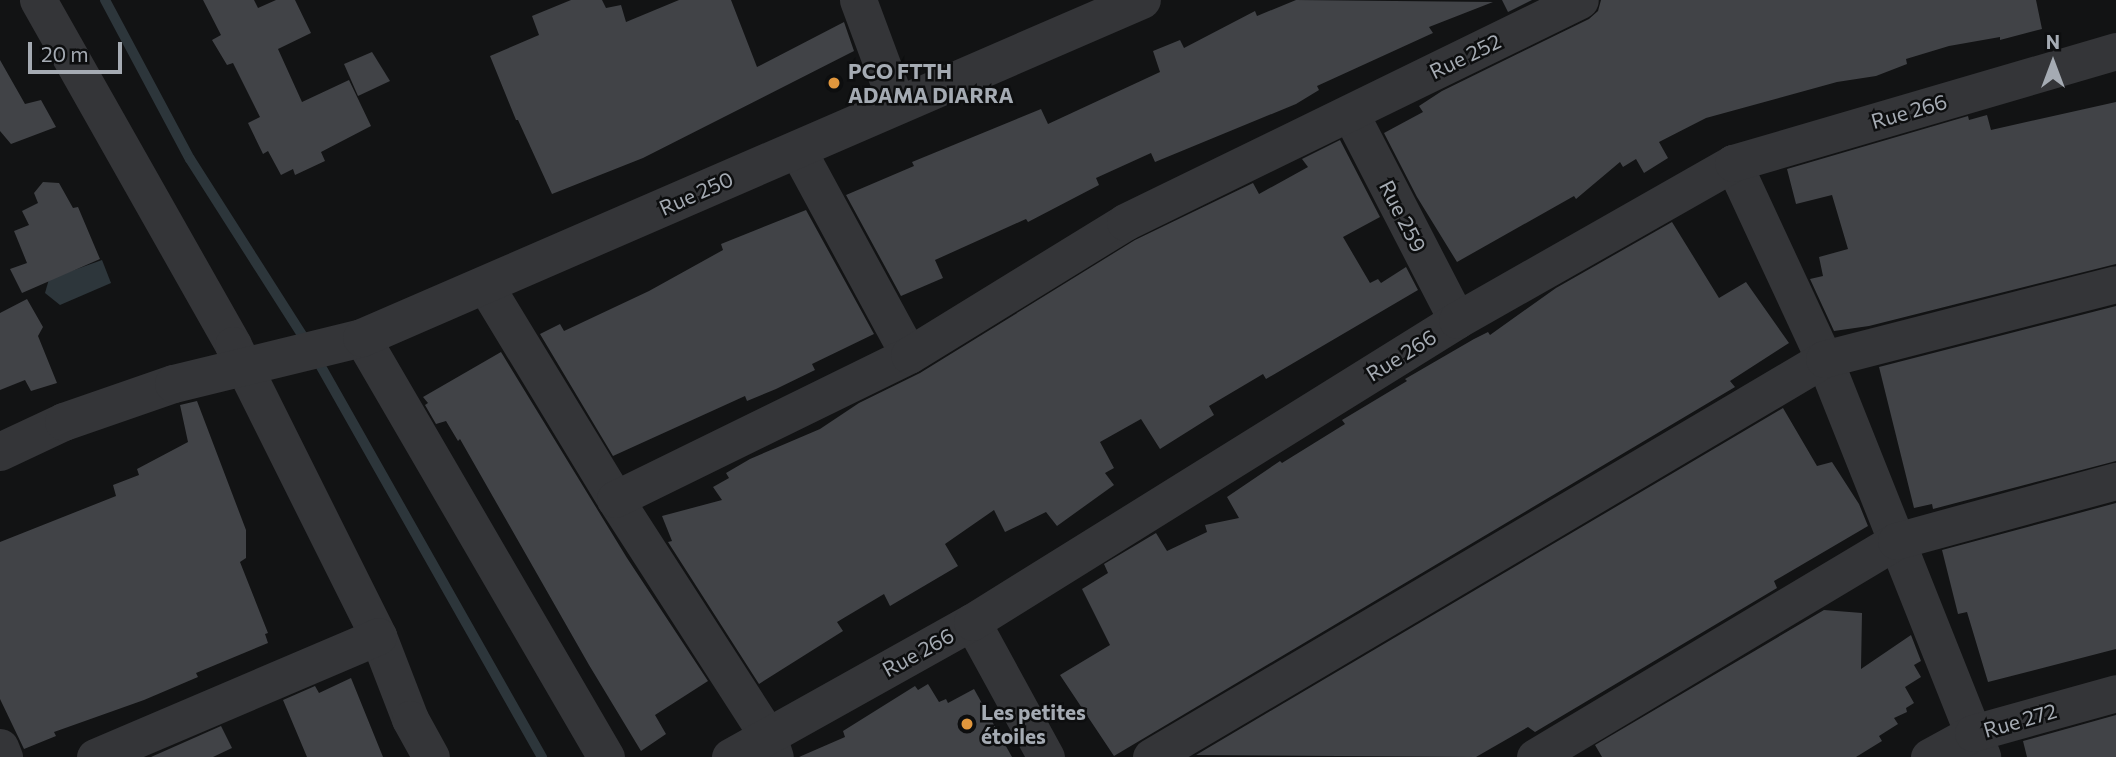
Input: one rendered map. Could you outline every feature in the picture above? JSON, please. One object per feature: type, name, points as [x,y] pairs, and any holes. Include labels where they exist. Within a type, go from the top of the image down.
[{"type":"street","points":[[38,0],[243,365],[378,636],[410,719],[431,757]]},
{"type":"street","points":[[859,0],[897,105]]},
{"type":"street","name":"Rue 250","points":[[0,452],[64,422],[174,384],[243,365],[313,353],[362,338],[1143,0]]},
{"type":"street","name":"Rue 252","points":[[615,499],[909,355],[1125,222],[1580,0]]},
{"type":"street","name":"Rue 266","points":[[730,757],[771,747],[1457,320],[1733,163],[2116,51]]},
{"type":"street","name":"Rue 259","points":[[1350,113],[1457,320]]},
{"type":"street","points":[[797,149],[909,355]]},
{"type":"street","points":[[1733,163],[1824,359],[1977,745]]},
{"type":"street","points":[[1151,757],[1824,359],[2116,284]]},
{"type":"street","points":[[485,285],[615,499],[771,747]]},
{"type":"street","points":[[362,338],[606,757]]},
{"type":"street","points":[[1535,757],[1896,541],[2116,481]]},
{"type":"street","points":[[972,622],[1046,757]]},
{"type":"street","points":[[95,757],[378,636]]},
{"type":"street","name":"Rue 272","points":[[1929,757],[1977,745],[2116,693]]},
{"type":"street","points":[[0,747],[4,757]]},
{"type":"shaded area","points":[[102,260],[111,283],[60,305],[45,293],[49,279]]},
{"type":"building","points":[[203,0],[254,0],[258,8],[276,0],[295,0],[311,33],[278,49],[302,102],[349,80],[371,126],[321,152],[325,161],[295,175],[293,169],[281,175],[268,151],[263,154],[248,123],[260,117],[233,63],[227,65],[212,40],[221,35]]},
{"type":"building","points":[[571,0],[602,0],[606,8],[621,5],[626,22],[679,0],[731,0],[757,67],[844,22],[854,51],[643,158],[552,194],[516,120],[490,56],[539,35],[532,16]]},
{"type":"building","points":[[1296,0],[1493,2],[1429,27],[1433,33],[1317,86],[1319,90],[1296,104],[1155,162],[1151,153],[1096,178],[1099,185],[1028,222],[1026,219],[935,260],[943,278],[901,296],[846,195],[914,166],[912,162],[1041,109],[1048,124],[1160,72],[1153,51],[1180,40],[1184,48],[1255,11],[1257,16]]},
{"type":"building","points":[[1502,0],[1532,0],[1508,12]]},
{"type":"building","points":[[1601,0],[2036,0],[2042,29],[2000,40],[2000,37],[1949,46],[1906,59],[1907,64],[1876,76],[1837,82],[1706,118],[1659,142],[1668,158],[1644,173],[1636,159],[1623,167],[1620,162],[1576,199],[1574,196],[1457,262],[1417,197],[1384,133],[1423,112],[1419,106],[1442,91],[1589,19],[1598,11]]},
{"type":"building","points":[[372,52],[390,81],[358,96],[344,64]]},
{"type":"building","points":[[0,60],[25,104],[41,100],[56,127],[11,144],[0,131]]},
{"type":"building","points":[[2116,102],[2116,264],[1869,326],[1834,331],[1810,279],[1823,276],[1819,257],[1848,249],[1832,195],[1796,204],[1787,169],[1968,116],[1969,120],[1987,115],[1991,130]]},
{"type":"building","points":[[1340,140],[1380,217],[1343,237],[1370,283],[1378,279],[1381,283],[1406,267],[1418,290],[1266,379],[1263,374],[1209,406],[1214,415],[1160,449],[1141,419],[1100,442],[1114,468],[1105,473],[1114,485],[1057,526],[1046,512],[1005,532],[994,510],[945,544],[958,566],[890,606],[884,594],[837,622],[843,631],[759,684],[668,542],[672,541],[662,516],[722,500],[713,487],[729,478],[726,473],[750,459],[820,429],[859,403],[920,373],[1135,240],[1253,183],[1259,194],[1308,167],[1302,159]]},
{"type":"building","points":[[43,182],[59,183],[73,208],[78,207],[100,259],[22,293],[10,269],[27,263],[14,231],[29,225],[22,211],[38,203],[34,193]]},
{"type":"building","points":[[806,210],[874,334],[812,364],[815,370],[776,389],[747,401],[745,396],[613,456],[540,334],[560,324],[564,331],[649,291],[723,250],[721,244]]},
{"type":"building","points":[[1672,222],[1719,298],[1746,282],[1789,343],[1730,381],[1735,387],[1114,756],[1060,675],[1110,645],[1082,589],[1108,573],[1104,564],[1156,533],[1167,551],[1207,532],[1205,525],[1239,518],[1227,497],[1280,461],[1282,463],[1345,424],[1342,420],[1407,381],[1405,379],[1474,339],[1488,332],[1490,335],[1556,288]]},
{"type":"building","points":[[27,299],[43,327],[38,336],[57,383],[31,391],[25,380],[0,390],[0,313]]},
{"type":"building","points":[[2116,306],[2116,461],[1933,509],[1932,504],[1914,508],[1879,367]]},
{"type":"building","points":[[501,352],[627,558],[708,681],[655,715],[666,734],[641,751],[460,439],[458,441],[446,421],[436,424],[425,405],[428,403],[423,397]]},
{"type":"building","points":[[197,401],[246,530],[246,558],[240,562],[268,633],[265,634],[268,643],[196,673],[198,677],[144,700],[54,732],[56,736],[24,749],[0,699],[0,542],[116,496],[113,485],[139,475],[137,469],[188,442],[180,405]]},
{"type":"building","points":[[1783,408],[1817,466],[1832,462],[1859,504],[1868,526],[1774,581],[1777,588],[1535,732],[1528,727],[1476,757],[1196,755]]},
{"type":"building","points":[[2116,503],[2116,649],[1988,682],[1967,612],[1958,614],[1942,550]]},
{"type":"building","points":[[1824,610],[1862,613],[1861,669],[1911,635],[1921,661],[1914,665],[1921,677],[1905,687],[1914,703],[1906,708],[1907,712],[1894,718],[1898,724],[1879,736],[1882,741],[1856,757],[1602,757],[1595,745]]},
{"type":"building","points":[[351,678],[383,757],[307,757],[283,700],[315,686],[319,693]]},
{"type":"building","points":[[928,684],[939,702],[946,699],[948,703],[974,689],[1012,757],[799,757],[845,737],[843,731],[915,686],[918,690]]},
{"type":"building","points":[[2116,715],[2116,757],[2027,757],[2023,741]]},
{"type":"building","points":[[221,726],[232,748],[213,757],[151,757]]},
{"type":"waterway","points":[[105,0],[190,159],[307,343]]},
{"type":"waterway","points":[[315,356],[542,757]]},
{"type":"place","name":"PCO FTTH ADAMA DIARRA","points":[[834,83]]},
{"type":"place","name":"Les petites étoiles","points":[[967,724]]}]
